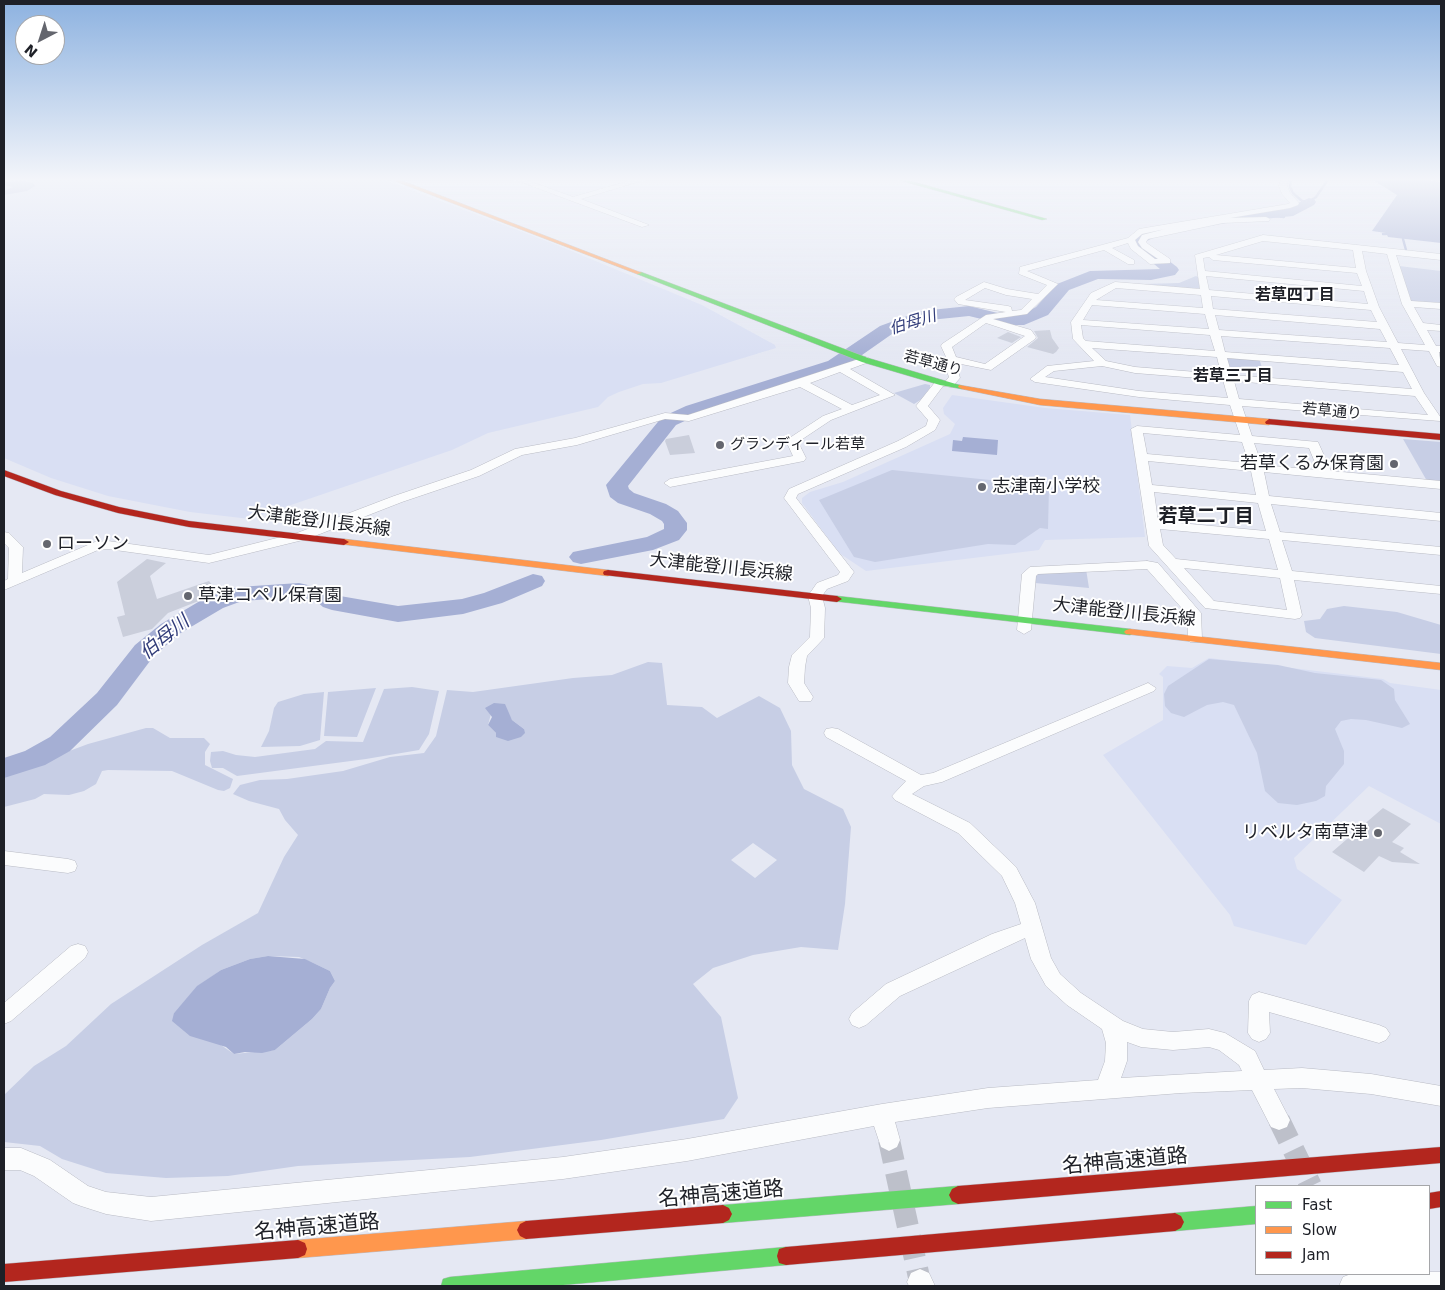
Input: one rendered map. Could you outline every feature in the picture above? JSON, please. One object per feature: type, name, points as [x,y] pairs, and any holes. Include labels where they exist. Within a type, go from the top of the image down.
[{"type":"main road","name":"若草通り","points":[[547,238],[856,357],[944,384],[1040,402],[1441,437]]},
{"type":"main road","name":"大津能登川長浜線","points":[[4,472],[58,493],[118,510],[189,524],[302,536],[817,602]]},
{"type":"main road","points":[[56,505],[119,521],[212,539]]},
{"type":"main road","name":"大津能登川長浜線","points":[[232,542],[300,550]]},
{"type":"main road","name":"大津能登川長浜線","points":[[396,560],[1025,625],[1441,678]]},
{"type":"main road","name":"大津能登川長浜線","points":[[1025,625],[1195,639],[1441,666]]},
{"type":"main road","name":"名神高速道路","points":[[4,1273],[1441,1155]]},
{"type":"main road","points":[[450,1286],[1255,1215]]},
{"type":"street","points":[[805,697],[796,683],[797,667],[800,655],[817,638],[817,602],[822,586],[843,578],[847,572],[790,498],[793,492],[902,444],[931,428],[934,420],[922,406],[944,384],[955,378],[950,366],[952,358],[946,346],[990,318],[1024,312],[1053,284],[1022,272],[1023,269],[1131,240],[1134,247],[1153,262],[1167,261],[1145,246],[1142,242],[1144,238]]},
{"type":"street","points":[[1200,256],[1262,238]]},
{"type":"street","points":[[1264,238],[1358,252],[1390,251],[1441,257]]},
{"type":"street","points":[[1105,247],[1131,262]]},
{"type":"street","points":[[1390,251],[1407,304],[1419,326],[1437,349],[1441,364]]},
{"type":"street","points":[[1358,252],[1361,272],[1374,306],[1419,393],[1436,420],[1235,404],[1139,394],[1035,379],[1051,368],[1102,363],[1135,370],[1419,393]]},
{"type":"street","points":[[1200,256],[1361,272]]},
{"type":"street","points":[[1200,256],[1198,258],[1209,312],[1223,355],[1235,404],[1242,420],[1247,439],[1257,468],[1263,499],[1286,573],[1295,615],[1210,605],[1156,546],[1137,429],[1247,439],[1314,445],[1326,474]]},
{"type":"street","points":[[1202,273],[1367,289]]},
{"type":"street","points":[[1024,312],[961,302],[959,299],[984,285],[1006,292],[1041,297]]},
{"type":"street","points":[[1102,363],[1078,339],[1076,322],[1094,295],[1115,285],[1374,306]]},
{"type":"street","points":[[1089,302],[1384,326]]},
{"type":"street","points":[[1407,304],[1441,306]]},
{"type":"street","points":[[952,358],[987,368],[1031,337],[1027,332],[990,318]]},
{"type":"street","points":[[1076,322],[1437,349]]},
{"type":"street","points":[[1419,326],[1441,328]]},
{"type":"street","points":[[1085,344],[1406,369]]},
{"type":"street","points":[[9,583],[95,546],[108,545],[209,559],[302,536],[398,499],[474,473],[519,452],[577,441],[659,418],[678,417],[802,383],[842,369],[856,357]]},
{"type":"street","points":[[671,484],[800,458],[792,441],[827,418],[889,394],[842,369]]},
{"type":"street","points":[[802,383],[850,409]]},
{"type":"street","points":[[1142,457],[1441,485]]},
{"type":"street","points":[[1147,488],[1441,517]]},
{"type":"street","points":[[1152,524],[1441,551]]},
{"type":"street","points":[[4,536],[16,547],[9,583]]},
{"type":"street","points":[[1170,563],[1286,573],[1441,590]]},
{"type":"street","points":[[1025,625],[1029,574],[1035,570],[1146,564],[1152,566],[1194,613],[1195,639]]},
{"type":"street","points":[[1148,688],[936,778],[919,781],[908,788],[901,796],[964,828],[1009,872],[1025,903],[1041,959],[1053,980],[1074,999],[1127,1033],[1153,1040],[1209,1038],[1225,1042],[1247,1058],[1279,1120]]},
{"type":"street","points":[[832,733],[919,781]]},
{"type":"street","points":[[4,858],[68,866]]},
{"type":"street","points":[[859,1019],[893,990],[999,940],[1031,928]]},
{"type":"street","points":[[4,1015],[78,952]]},
{"type":"street","points":[[1259,1033],[1259,1000],[1379,1034]]},
{"type":"street","points":[[1105,1090],[1116,1061],[1117,1043],[1111,1024]]},
{"type":"street","points":[[4,1159],[21,1160],[42,1168],[80,1195],[106,1203],[151,1209],[563,1168],[687,1150],[882,1114],[988,1098],[1181,1083],[1302,1078],[1339,1081],[1441,1096]]},
{"type":"street","points":[[882,1114],[889,1140]]},
{"type":"street","points":[[1352,1286],[1441,1285]]},
{"type":"shaded area","points":[[4,238],[539,238],[702,305],[775,345],[776,348],[661,383],[643,384],[608,397],[598,407],[488,433],[452,450],[250,519],[190,512],[108,496],[51,478],[4,458]]},
{"type":"shaded area","points":[[1399,238],[1441,238],[1441,243]]},
{"type":"shaded area","points":[[1399,266],[1441,271],[1441,303],[1411,301]]},
{"type":"shaded area","points":[[1196,276],[1198,277],[1200,288],[1196,289],[1144,284],[1179,283]]},
{"type":"shaded area","points":[[1223,355],[1259,358],[1263,371],[1226,368]]},
{"type":"shaded area","points":[[925,384],[930,385],[930,388],[922,399],[914,404],[894,393]]},
{"type":"shaded area","name":"志津南小学校","points":[[952,395],[1045,408],[1130,415],[1145,537],[1045,540],[1039,550],[866,571],[839,553],[802,503],[802,498],[810,492],[843,482],[950,434],[955,424],[944,414],[943,408]]},
{"type":"shaded area","points":[[963,437],[998,440],[997,455],[952,451],[953,440],[962,441]]},
{"type":"shaded area","points":[[1403,439],[1441,442],[1441,482],[1427,481]]},
{"type":"shaded area","points":[[892,470],[1049,486],[1048,529],[1040,528],[1015,545],[988,544],[875,562],[854,557],[819,500]]},
{"type":"shaded area","points":[[1086,569],[1089,588],[1035,583],[1036,575],[1042,572]]},
{"type":"shaded area","points":[[1344,606],[1397,612],[1441,625],[1441,654],[1315,638],[1306,632],[1304,621],[1320,619],[1327,609]]},
{"type":"shaded area","points":[[1209,658],[1383,679],[1390,683],[1441,690],[1441,824],[1369,786],[1294,858],[1297,869],[1342,900],[1306,945],[1234,926],[1230,915],[1103,755],[1163,720],[1163,677],[1159,674],[1167,666],[1192,668]]},
{"type":"shaded area","points":[[1209,659],[1278,665],[1315,673],[1381,680],[1394,689],[1395,700],[1410,724],[1402,728],[1366,720],[1351,719],[1341,721],[1335,729],[1344,751],[1344,764],[1326,786],[1325,796],[1316,801],[1297,805],[1278,803],[1265,791],[1257,753],[1234,705],[1223,702],[1207,705],[1184,717],[1171,713],[1165,706],[1164,694],[1168,686]]},
{"type":"shaded area","points":[[648,662],[662,663],[667,705],[702,707],[717,718],[759,696],[780,708],[791,731],[792,765],[804,789],[843,809],[851,827],[845,904],[838,950],[801,947],[753,955],[713,968],[693,984],[721,1017],[738,1098],[724,1119],[601,1140],[470,1157],[298,1166],[228,1176],[166,1178],[106,1173],[62,1159],[40,1146],[4,1142],[4,1095],[34,1066],[66,1046],[111,1004],[202,945],[258,913],[284,857],[298,835],[285,820],[279,809],[249,801],[233,794],[240,785],[260,780],[287,779],[343,771],[390,757],[424,753],[436,736],[447,690],[473,692],[573,678],[612,675]],"holes":[[[506,709],[512,720],[524,729],[496,733],[488,725],[491,714]],[[753,843],[777,860],[755,878],[731,860]],[[268,956],[299,957],[330,971],[335,981],[321,1009],[275,1050],[234,1054],[174,1013],[198,986],[221,970],[250,959]]]},
{"type":"shaded area","points":[[412,687],[439,691],[429,734],[419,750],[237,776],[223,768],[212,768],[210,761],[211,752],[223,751],[236,755],[255,757],[315,749],[326,741],[363,742],[384,689]]},
{"type":"shaded area","points":[[376,688],[357,737],[324,736],[328,692]]},
{"type":"shaded area","points":[[324,692],[320,740],[300,746],[261,747],[269,731],[274,708],[278,702],[304,694]]},
{"type":"shaded area","points":[[494,703],[505,704],[512,720],[524,729],[525,733],[521,737],[508,741],[496,737],[496,733],[488,725],[492,717],[485,708]]},
{"type":"shaded area","points":[[146,728],[153,728],[170,738],[204,738],[210,744],[205,752],[205,765],[233,779],[230,788],[224,791],[218,790],[172,771],[108,770],[102,771],[96,784],[84,791],[69,795],[44,794],[35,799],[4,807],[4,773],[19,770],[88,744]]},
{"type":"shaded area","points":[[268,956],[305,959],[330,971],[335,981],[321,1009],[275,1050],[262,1053],[245,1052],[234,1054],[226,1047],[190,1036],[172,1021],[174,1013],[197,986],[221,970],[250,959]]},
{"type":"building","points":[[1050,330],[1052,338],[1059,348],[1056,352],[1053,354],[1027,347],[1038,338],[1034,331]]},
{"type":"building","points":[[1008,332],[1021,337],[1012,343],[997,338]]},
{"type":"building","points":[[689,435],[695,453],[670,455],[666,439]]},
{"type":"building","name":"草津コペル保育園","points":[[147,559],[166,563],[150,576],[157,599],[209,581],[219,593],[168,613],[152,629],[123,637],[117,617],[125,615],[117,582]]},
{"type":"building","name":"リベルタ南草津","points":[[1383,808],[1411,824],[1392,842],[1404,848],[1400,852],[1420,864],[1392,862],[1379,856],[1364,872],[1332,852]]},
{"type":"waterway","name":"伯母川","points":[[581,557],[653,543],[671,535],[675,530],[676,523],[670,516],[658,509],[626,498],[618,492],[617,485],[669,421],[693,410],[835,365],[886,330],[927,315],[969,311],[1006,320],[1024,320],[1042,311],[1063,287],[1096,274],[1151,275],[1169,272],[1171,270],[1139,245],[1141,238]]},
{"type":"waterway","points":[[1403,239],[1406,250]]},
{"type":"waterway","name":"伯母川","points":[[4,768],[35,758],[60,744],[107,699],[144,651],[170,629],[214,603],[238,594],[299,590],[325,596],[332,602],[398,614],[463,606],[493,598],[533,581]]},
{"type":"tunnel","points":[[1279,1120],[1311,1185]]},
{"type":"tunnel","points":[[889,1140],[920,1282]]},
{"type":"traffic: fast","points":[[639,273],[865,360],[940,383],[962,387]]},
{"type":"traffic: fast","points":[[837,599],[1130,632]]},
{"type":"traffic: fast","points":[[723,1214],[958,1195]]},
{"type":"traffic: fast","points":[[1175,1222],[1255,1215]]},
{"type":"traffic: fast","points":[[450,1286],[786,1256]]},
{"type":"traffic: slow","points":[[548,238],[639,273]]},
{"type":"traffic: slow","points":[[962,387],[1040,402],[1269,422]]},
{"type":"traffic: slow","points":[[344,542],[608,573]]},
{"type":"traffic: slow","points":[[1130,632],[1441,667]]},
{"type":"traffic: slow","points":[[298,1249],[526,1230]]},
{"type":"traffic: jam","points":[[1269,422],[1441,437]]},
{"type":"traffic: jam","points":[[4,473],[58,493],[118,510],[189,524],[344,542]]},
{"type":"traffic: jam","points":[[608,573],[837,599]]},
{"type":"traffic: jam","points":[[958,1195],[1441,1155]]},
{"type":"traffic: jam","points":[[1430,1201],[1441,1199]]},
{"type":"traffic: jam","points":[[526,1230],[723,1214]]},
{"type":"traffic: jam","points":[[786,1256],[1175,1222]]},
{"type":"traffic: jam","points":[[4,1273],[298,1249]]},
{"type":"place","name":"グランディール若草","points":[[720,445]]},
{"type":"place","name":"若草くるみ保育園","points":[[1394,464]]},
{"type":"place","name":"志津南小学校","points":[[982,487]]},
{"type":"place","name":"ローソン","points":[[47,544]]},
{"type":"place","name":"草津コペル保育園","points":[[188,596]]},
{"type":"place","name":"リベルタ南草津","points":[[1378,833]]},
{"type":"district","name":"若草四丁目","points":[[1295,296]]},
{"type":"district","name":"若草三丁目","points":[[1233,377]]},
{"type":"district","name":"若草二丁目","points":[[1206,517]]}]
